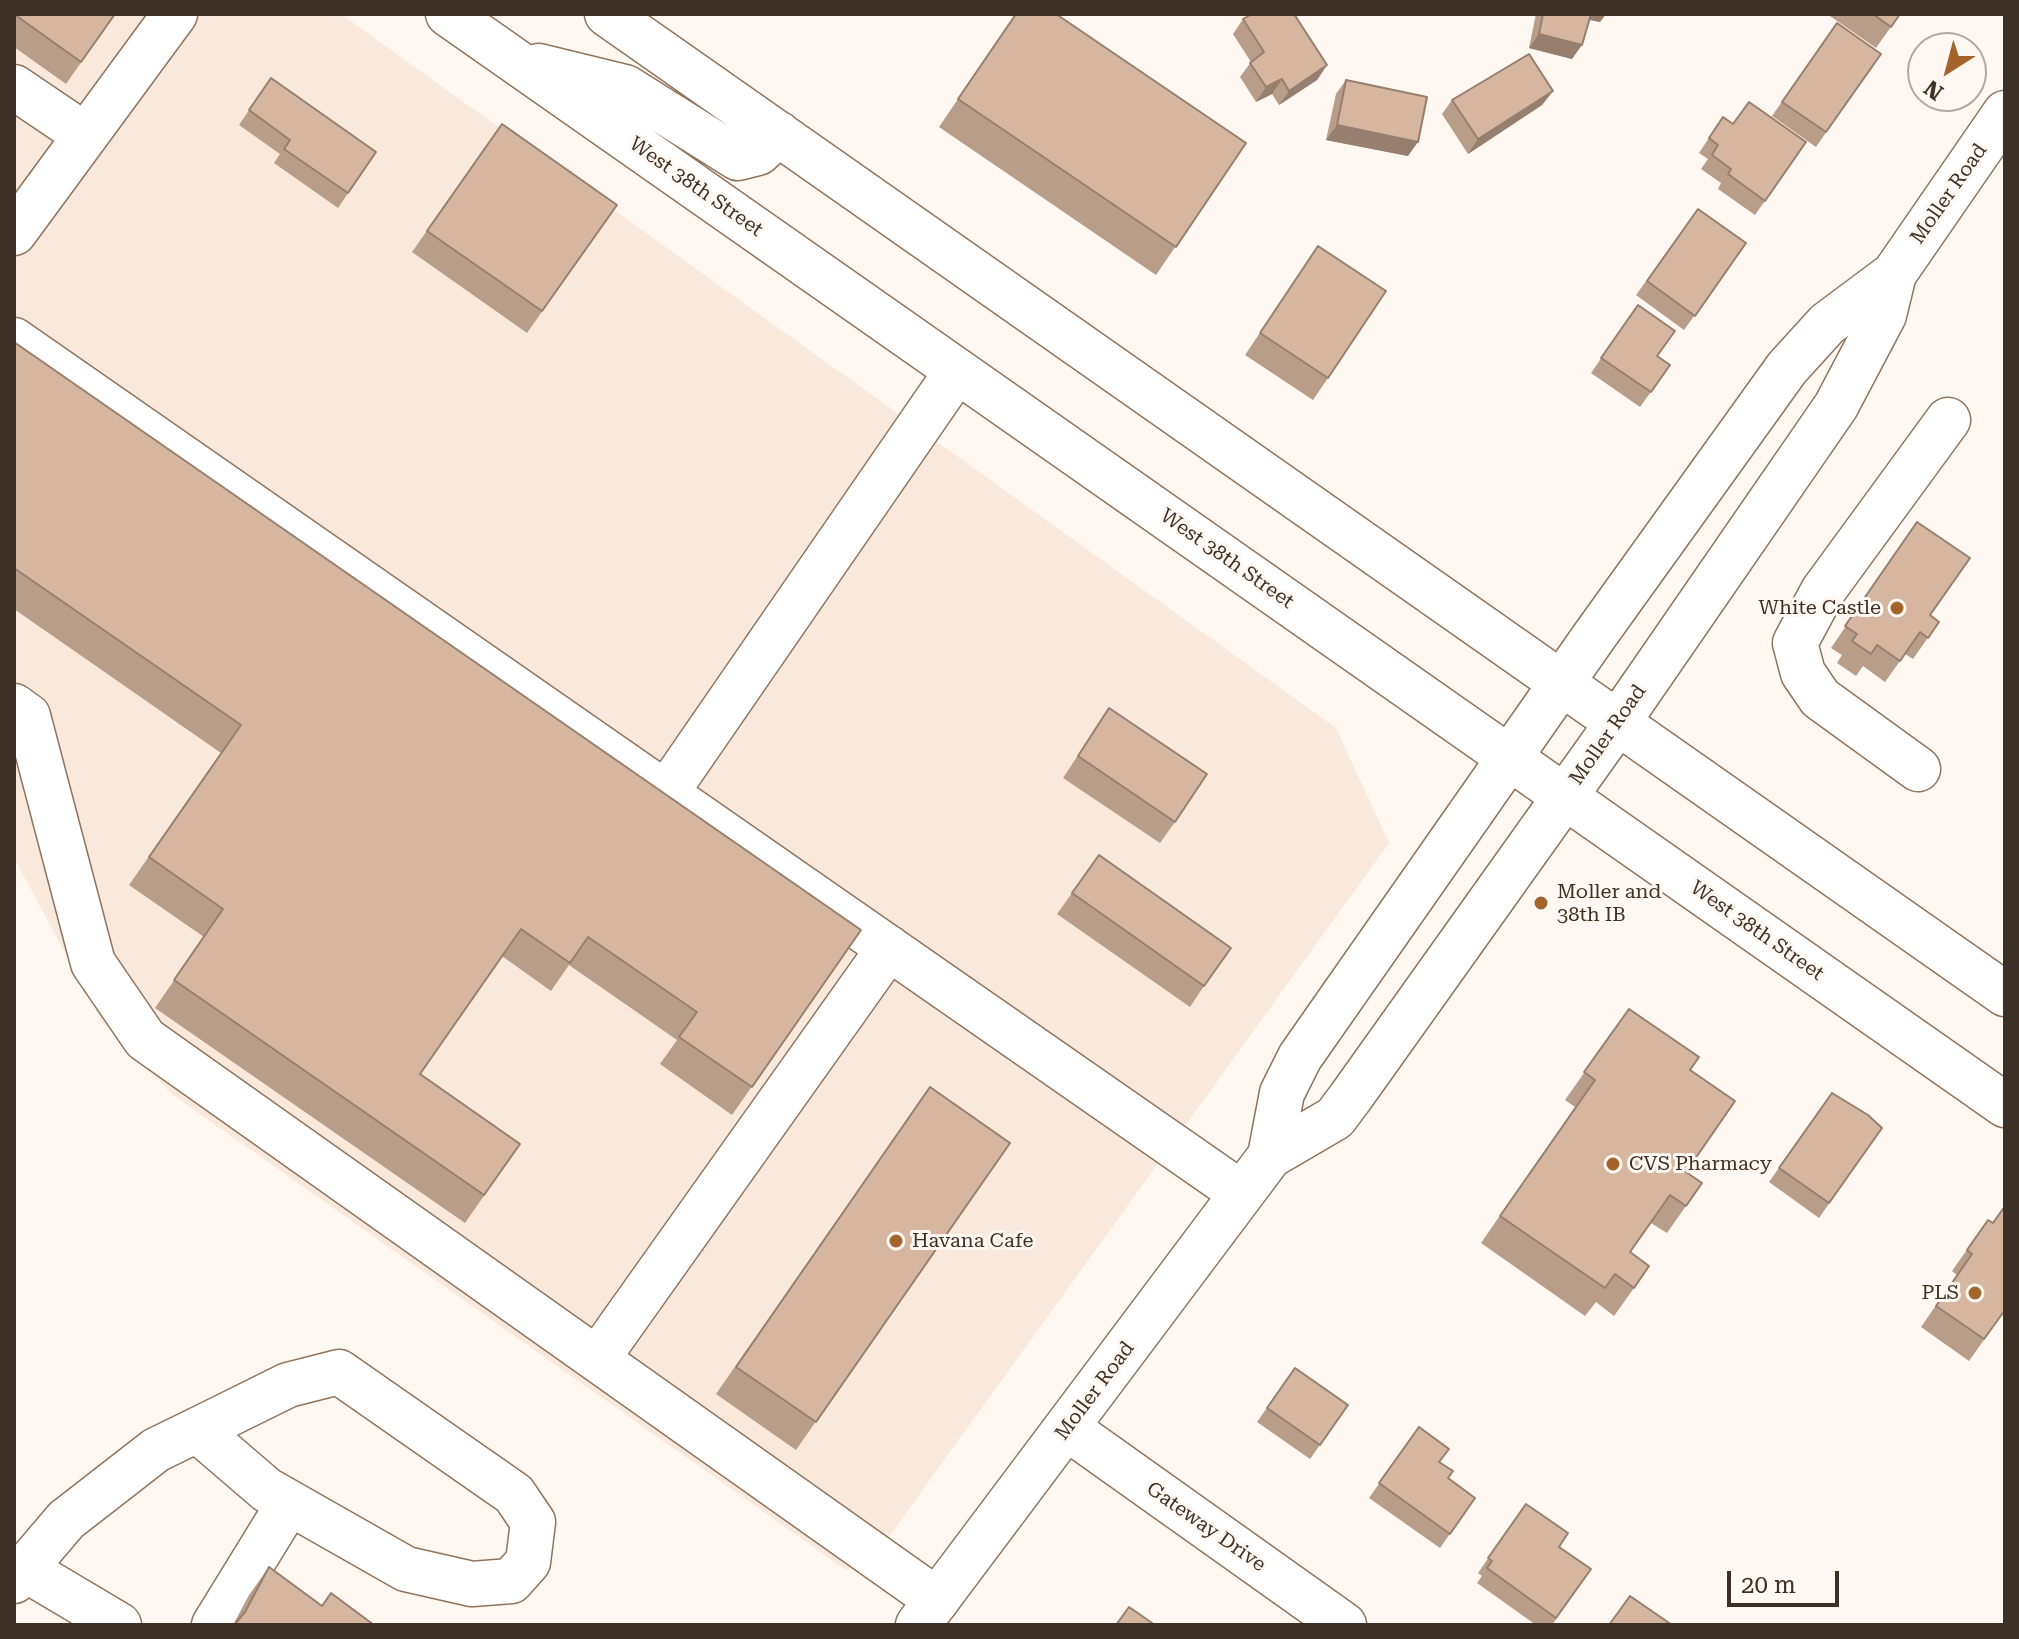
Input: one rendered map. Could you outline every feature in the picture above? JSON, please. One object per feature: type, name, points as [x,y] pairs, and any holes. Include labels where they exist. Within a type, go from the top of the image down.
[{"type":"main road","points":[[21,209],[85,135],[175,14]]},
{"type":"main road","name":"West 38th Street","points":[[448,14],[2005,1105]]},
{"type":"main road","points":[[607,14],[2005,994]]},
{"type":"main road","points":[[514,59],[625,87],[738,158],[758,153],[779,134]]},
{"type":"main road","points":[[14,87],[85,135]]},
{"type":"main road","name":"Moller Road","points":[[1270,1156],[1282,1093],[1300,1057],[1562,683],[1787,368],[1847,307],[1894,274],[2005,113]]},
{"type":"main road","name":"Moller Road","points":[[928,1613],[1270,1156],[1335,1118],[1618,722],[1836,406],[1884,315],[1894,274]]},
{"type":"main road","points":[[14,340],[1241,1193]]},
{"type":"main road","points":[[666,793],[957,371]]},
{"type":"main road","points":[[1918,769],[1820,698],[1803,673],[1795,643],[1823,591],[1948,420]]},
{"type":"main road","points":[[14,706],[28,716],[93,963],[145,1039],[597,1359],[928,1613]]},
{"type":"main road","points":[[597,1359],[889,948]]},
{"type":"main road","points":[[119,1625],[19,1574],[66,1520],[156,1450],[288,1385],[339,1372],[514,1494],[533,1522],[528,1562],[511,1581],[472,1584],[406,1569],[267,1490],[197,1430]]},
{"type":"main road","name":"Gateway Drive","points":[[1067,1428],[1344,1625]]},
{"type":"main road","points":[[214,1625],[289,1503]]},
{"type":"shaded area","points":[[14,14],[341,14],[1336,728],[1389,843],[880,1549],[846,1570],[173,1095],[103,1023],[14,858]]},
{"type":"building","points":[[14,14],[115,14],[81,62]]},
{"type":"building","points":[[1016,14],[1056,14],[1246,143],[1176,247],[958,99]]},
{"type":"building","points":[[1252,14],[1294,14],[1327,65],[1289,91],[1282,79],[1266,87],[1250,63],[1264,52],[1243,19]]},
{"type":"building","points":[[1543,14],[1591,14],[1582,45],[1539,34]]},
{"type":"building","points":[[1873,14],[1900,14],[1891,27]]},
{"type":"building","points":[[1837,23],[1881,54],[1826,132],[1782,102]]},
{"type":"building","points":[[1529,54],[1553,91],[1478,139],[1452,100]]},
{"type":"building","points":[[271,78],[376,152],[348,193],[284,149],[290,140],[249,110]]},
{"type":"building","points":[[1346,80],[1427,97],[1418,142],[1337,125]]},
{"type":"building","points":[[1749,102],[1806,142],[1765,201],[1728,174],[1731,169],[1712,155],[1718,145],[1709,138],[1723,117],[1733,124]]},
{"type":"building","points":[[502,124],[617,205],[542,311],[427,231]]},
{"type":"building","points":[[1698,209],[1746,243],[1695,316],[1647,281]]},
{"type":"building","points":[[1318,246],[1386,291],[1328,378],[1260,333]]},
{"type":"building","points":[[1638,305],[1675,331],[1657,356],[1670,365],[1651,392],[1601,358]]},
{"type":"building","points":[[14,342],[861,930],[752,1087],[679,1037],[697,1012],[588,937],[570,963],[521,929],[420,1074],[520,1144],[484,1195],[174,980],[223,909],[149,857],[241,725],[14,568]]},
{"type":"building","name":"White Castle","points":[[1917,522],[1970,558],[1930,615],[1939,622],[1928,638],[1920,632],[1900,661],[1877,645],[1871,654],[1852,641],[1857,634],[1845,626]]},
{"type":"building","points":[[1109,708],[1207,774],[1175,822],[1078,756]]},
{"type":"building","points":[[1099,855],[1231,948],[1204,986],[1072,893]]},
{"type":"building","name":"CVS Pharmacy","points":[[1629,1009],[1699,1057],[1690,1070],[1735,1101],[1686,1172],[1702,1183],[1686,1206],[1670,1195],[1630,1252],[1649,1266],[1634,1288],[1615,1274],[1605,1288],[1500,1216],[1595,1080],[1584,1072]]},
{"type":"building","points":[[930,1087],[1010,1143],[816,1422],[736,1367]]},
{"type":"building","points":[[1832,1093],[1868,1115],[1882,1128],[1829,1203],[1779,1168]]},
{"type":"building","name":"PLS","points":[[2005,1206],[2005,1310],[1984,1339],[1936,1306],[1972,1254],[1967,1250],[1988,1220],[1993,1223]]},
{"type":"building","points":[[1295,1368],[1348,1405],[1320,1445],[1267,1408]]},
{"type":"building","points":[[1419,1427],[1449,1449],[1439,1462],[1453,1471],[1448,1478],[1475,1498],[1450,1534],[1379,1483]]},
{"type":"building","points":[[1526,1504],[1568,1533],[1559,1547],[1591,1569],[1556,1618],[1487,1568],[1492,1561],[1488,1558]]},
{"type":"building","points":[[269,1567],[322,1606],[331,1593],[374,1625],[234,1625],[245,1612]]},
{"type":"building","points":[[1630,1596],[1672,1625],[1609,1625]]},
{"type":"building","points":[[1129,1607],[1155,1625],[1116,1625]]},
{"type":"place","name":"White Castle","points":[[1897,608]]},
{"type":"place","name":"Moller and 38th IB","points":[[1541,903]]},
{"type":"place","name":"CVS Pharmacy","points":[[1613,1164]]},
{"type":"place","name":"Havana Cafe","points":[[896,1241]]},
{"type":"place","name":"PLS","points":[[1975,1293]]}]
